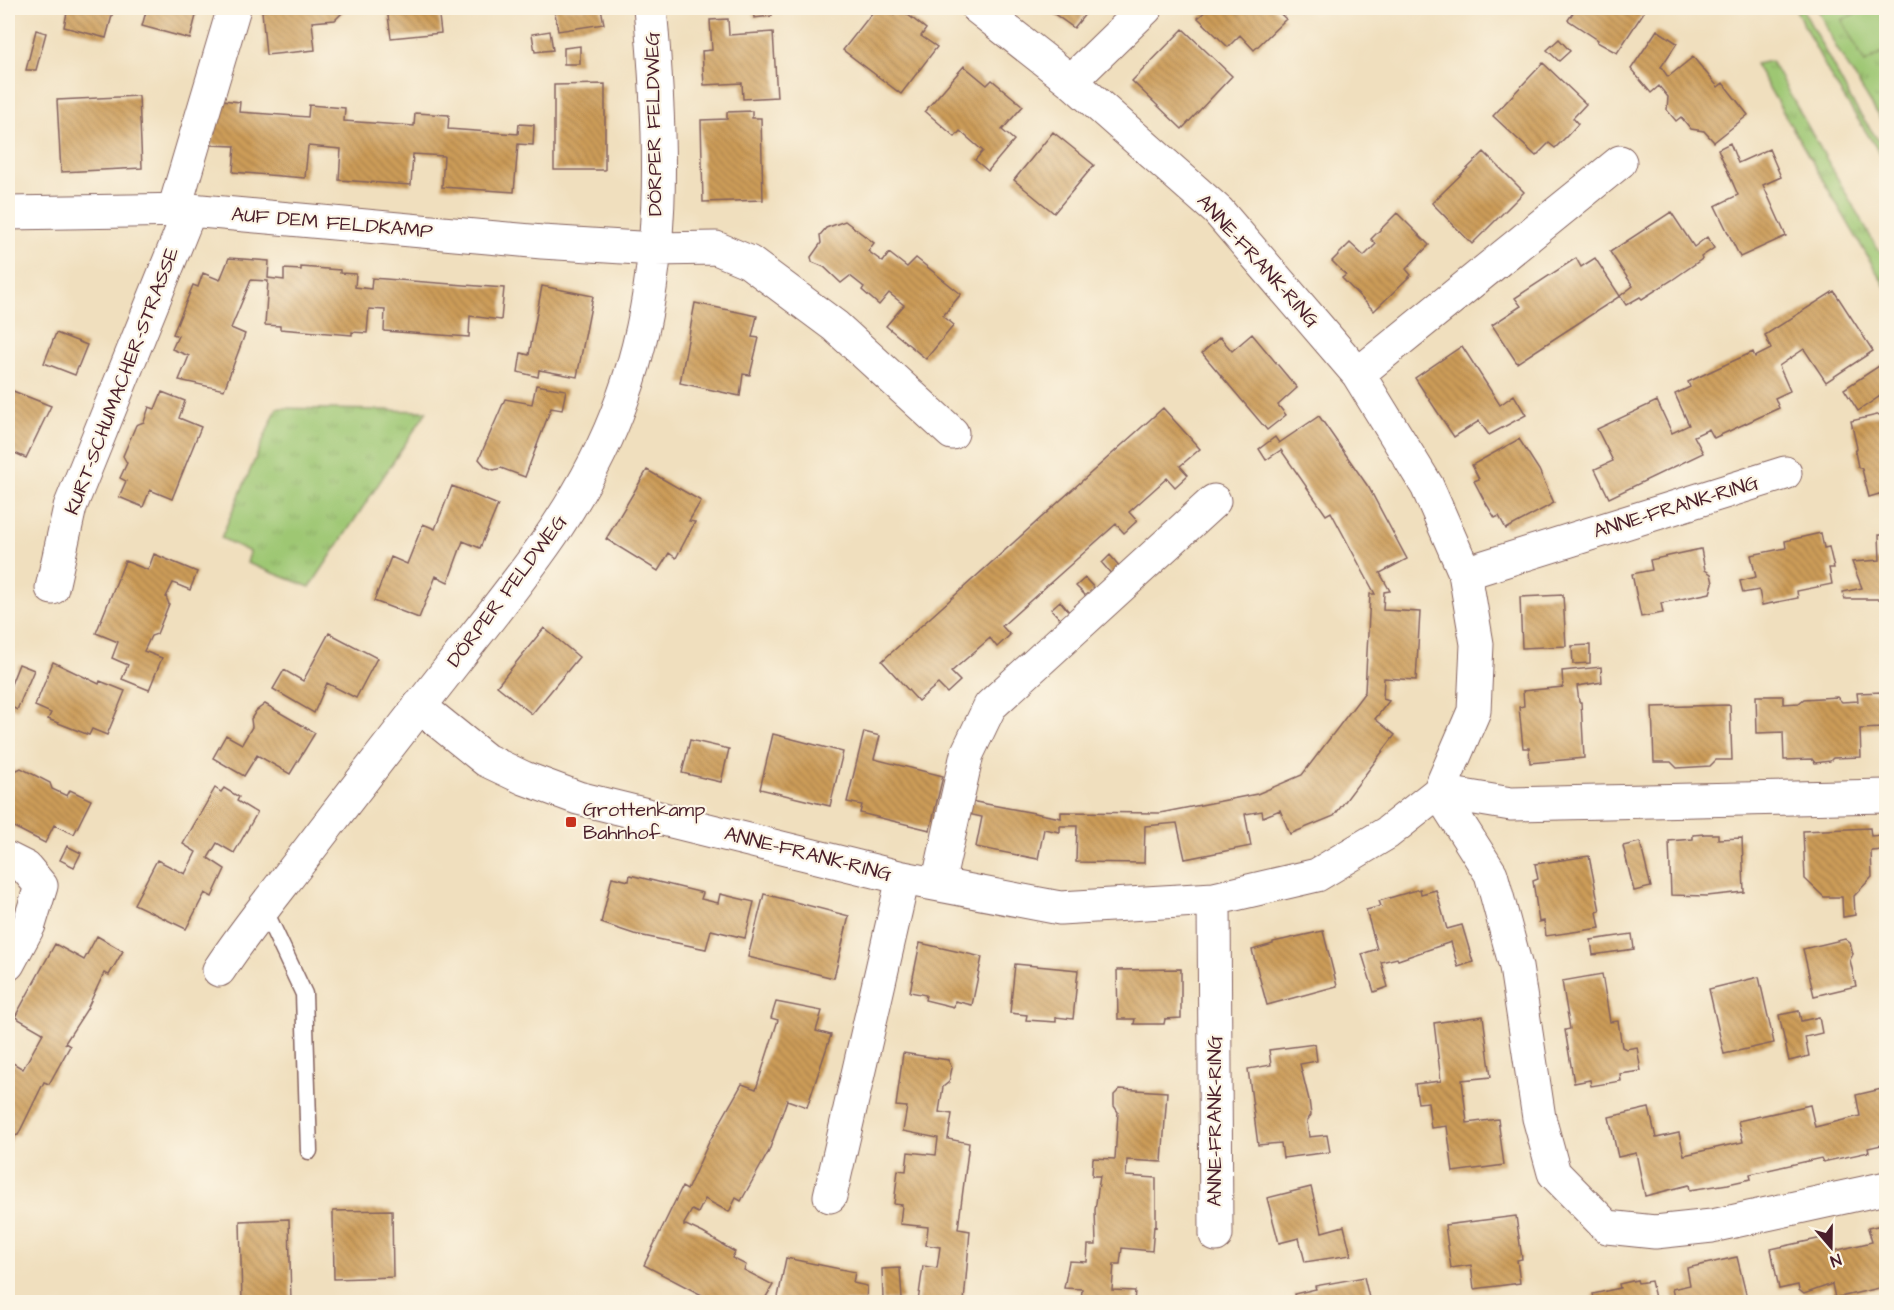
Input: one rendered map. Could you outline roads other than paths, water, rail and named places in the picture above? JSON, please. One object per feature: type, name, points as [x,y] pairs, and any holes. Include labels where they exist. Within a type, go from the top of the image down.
[{"type":"street","name":"KURT-SCHUMACHER-STRASSE","points":[[52,588],[70,507],[182,210],[234,8]]},
{"type":"street","name":"DÖRPER FELDWEG","points":[[219,970],[419,706],[548,544],[592,471],[623,400],[645,320],[655,249],[658,204],[656,74],[650,8]]},
{"type":"street","name":"ANNE-FRANK-RING","points":[[419,706],[486,760],[524,778],[579,798],[903,878],[1059,908],[1214,899],[1317,874],[1387,833],[1439,792],[1474,711],[1477,644],[1465,573],[1427,486],[1358,374],[1218,211],[1071,81],[978,8]]},
{"type":"street","points":[[1071,81],[1146,8]]},
{"type":"street","points":[[1358,374],[1620,162]]},
{"type":"street","name":"AUF DEM FELDKAMP","points":[[8,213],[182,210],[655,249],[716,248],[749,262],[835,326],[952,433]]},
{"type":"street","name":"ANNE-FRANK-RING","points":[[1465,573],[1785,473]]},
{"type":"street","points":[[938,884],[967,754],[990,706],[1214,501]]},
{"type":"street","points":[[1439,792],[1511,804],[1887,796]]},
{"type":"street","points":[[1439,792],[1491,874],[1516,967],[1539,1118],[1554,1173],[1607,1227],[1655,1232],[1712,1226],[1887,1188]]},
{"type":"street","points":[[8,859],[26,868],[41,886],[29,925],[8,964]]},
{"type":"street","name":"ANNE-FRANK-RING","points":[[830,1196],[903,878]]},
{"type":"street","name":"ANNE-FRANK-RING","points":[[1214,899],[1216,1235]]},
{"type":"lane","points":[[264,909],[304,994],[309,1151]]},
{"type":"place","name":"Grottenkamp Bahnhof","points":[[571,822]]}]
